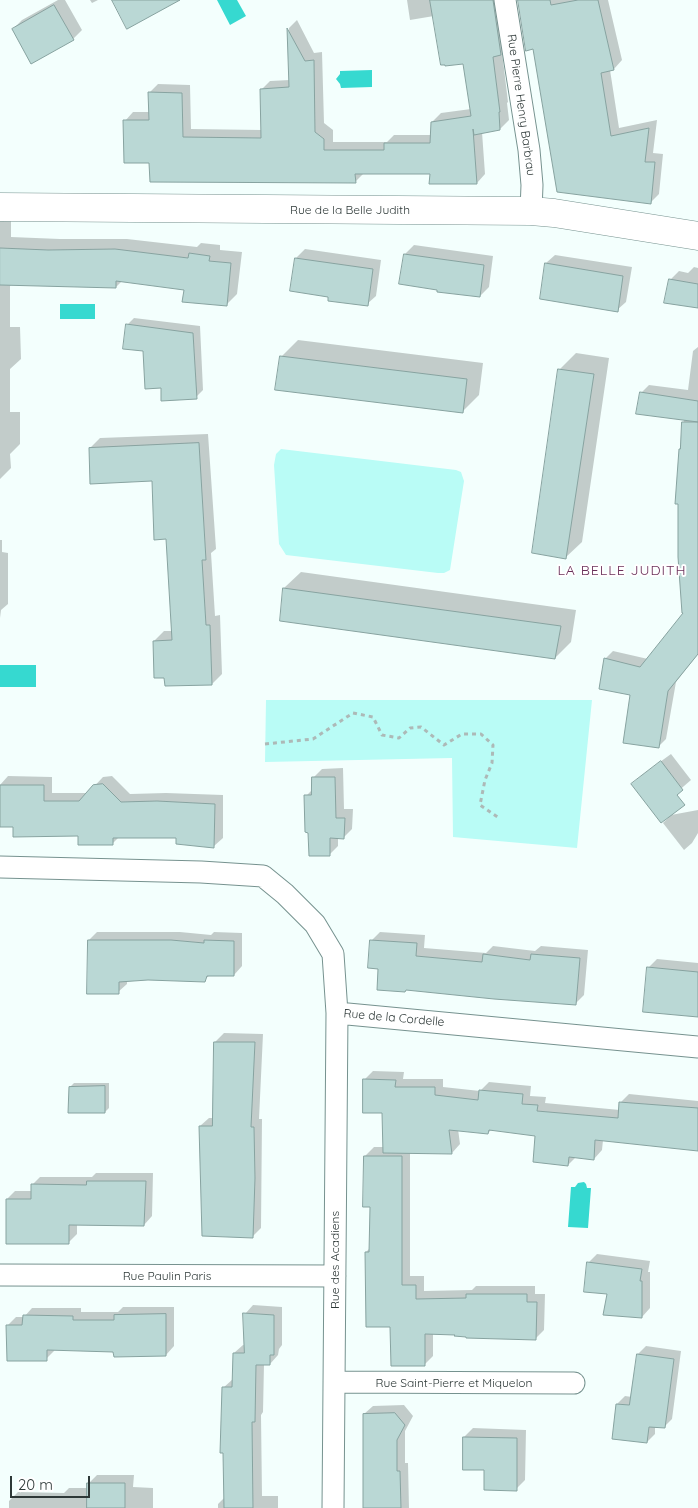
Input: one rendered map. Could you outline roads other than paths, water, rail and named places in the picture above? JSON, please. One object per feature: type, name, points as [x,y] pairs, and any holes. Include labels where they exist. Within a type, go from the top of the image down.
[{"type":"street","name":"Rue Pierre Henry Barbrau","points":[[505,0],[529,150],[532,185],[531,211]]},
{"type":"street","name":"Rue de la Belle Judith","points":[[0,207],[531,211],[698,236]]},
{"type":"street","name":"Rue de la Cordelle","points":[[0,868],[201,872],[263,876],[285,894],[314,924],[334,954],[337,1013],[698,1047]]},
{"type":"street","name":"Rue des Acadiens","points":[[332,1508],[337,1013]]},
{"type":"street","name":"Rue Paulin Paris","points":[[0,1275],[335,1276]]},
{"type":"street","name":"Rue Saint-Pierre et Miquelon","points":[[334,1382],[574,1383]]},
{"type":"water","points":[[217,0],[237,0],[246,16],[230,25]]},
{"type":"water","points":[[372,70],[372,87],[341,88],[336,79],[340,71]]},
{"type":"water","points":[[60,304],[95,304],[95,319],[60,319]]},
{"type":"water","points":[[0,665],[36,665],[36,687],[0,687]]},
{"type":"water","points":[[584,1182],[587,1188],[591,1188],[588,1228],[568,1227],[571,1187]]},
{"type":"district","name":"LA BELLE JUDITH","points":[[622,571]]}]
